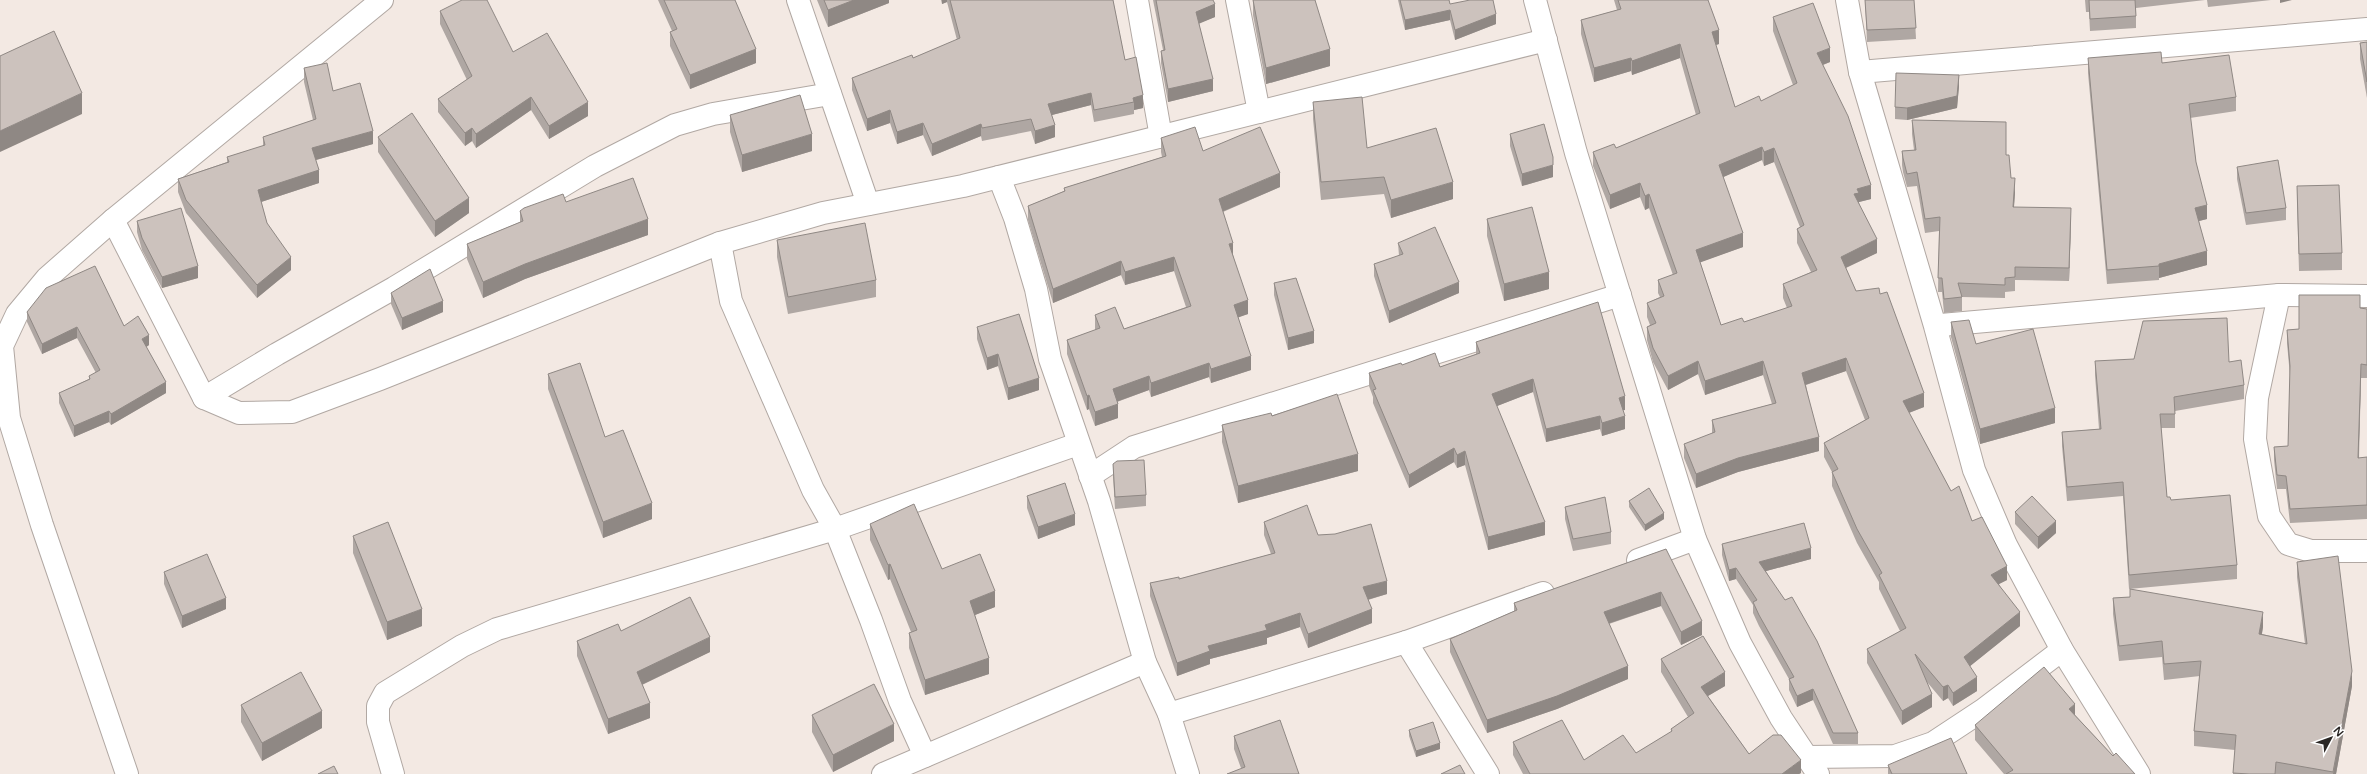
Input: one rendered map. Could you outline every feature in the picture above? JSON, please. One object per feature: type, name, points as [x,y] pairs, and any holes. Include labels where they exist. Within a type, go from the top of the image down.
[{"type":"street","points":[[127,774],[42,525],[9,418],[2,346],[16,314],[47,278],[113,220],[382,0]]},
{"type":"street","points":[[798,0],[868,204]]},
{"type":"street","points":[[1137,0],[1161,136]]},
{"type":"street","points":[[1237,0],[1259,112]]},
{"type":"street","points":[[1535,0],[1576,153],[1668,457],[1695,539],[1740,643],[1781,718],[1812,766],[1895,756],[1934,743],[1983,710],[2062,650]]},
{"type":"street","points":[[1847,0],[1860,72],[1935,326],[1974,470],[2006,545],[2062,650],[2139,774]]},
{"type":"street","points":[[1860,72],[2367,30]]},
{"type":"street","points":[[113,220],[204,398],[239,413],[292,412],[380,379],[720,243],[823,213],[999,177],[1546,40]]},
{"type":"street","points":[[204,398],[277,354],[394,288],[595,166],[675,125],[713,114],[830,94]]},
{"type":"street","points":[[999,177],[1015,218],[1034,282],[1050,360],[1090,476],[1146,662],[1168,714],[1188,774]]},
{"type":"street","points":[[720,243],[732,301],[813,490],[835,529],[871,620],[900,701],[925,756]]},
{"type":"street","points":[[1935,326],[2279,294],[2367,296]]},
{"type":"street","points":[[2279,294],[2257,398],[2256,432],[2269,516],[2288,544],[2312,551],[2367,551]]},
{"type":"street","points":[[1090,476],[1134,447],[1620,295]]},
{"type":"street","points":[[393,774],[378,722],[378,706],[385,693],[462,646],[496,629],[835,529],[1078,444]]},
{"type":"street","points":[[1621,566],[1695,539]]},
{"type":"street","points":[[1168,714],[1406,642],[1562,587]]},
{"type":"street","points":[[1406,642],[1488,774]]},
{"type":"street","points":[[883,774],[1146,662]]},
{"type":"building","points":[[462,0],[487,0],[513,52],[547,33],[588,102],[549,126],[531,97],[476,134],[472,128],[465,133],[438,99],[472,76],[440,11]]},
{"type":"building","points":[[664,0],[735,0],[756,49],[690,75],[670,32],[677,29]]},
{"type":"building","points":[[824,0],[854,0],[828,10]]},
{"type":"building","points":[[950,0],[1113,0],[1125,60],[1136,57],[1143,95],[1133,98],[1134,102],[1094,110],[1091,93],[1048,104],[1055,125],[1035,131],[1031,119],[982,128],[981,124],[932,144],[923,123],[897,132],[890,110],[867,119],[852,78],[912,55],[913,58],[960,38]]},
{"type":"building","points":[[1156,0],[1213,0],[1215,4],[1196,12],[1213,79],[1168,89],[1161,51],[1165,50]]},
{"type":"building","points":[[1253,0],[1315,0],[1330,49],[1266,68]]},
{"type":"building","points":[[1400,0],[1449,0],[1450,4],[1470,0],[1493,0],[1496,14],[1455,30],[1450,10],[1405,20]]},
{"type":"building","points":[[1618,0],[1708,0],[1719,30],[1712,32],[1735,107],[1759,96],[1761,101],[1797,83],[1773,17],[1813,3],[1830,48],[1817,53],[1848,116],[1871,185],[1857,189],[1859,193],[1854,194],[1877,239],[1841,257],[1856,291],[1879,288],[1880,294],[1887,292],[1924,393],[1903,401],[1951,491],[1959,486],[1972,521],[1982,517],[2007,566],[1991,575],[2020,612],[1964,657],[1977,677],[1953,693],[1948,685],[1943,687],[1915,654],[1932,694],[1902,711],[1867,649],[1906,628],[1879,575],[1882,573],[1857,529],[1832,472],[1838,469],[1824,443],[1869,418],[1846,358],[1802,373],[1819,437],[1738,458],[1696,474],[1684,444],[1715,432],[1712,420],[1776,403],[1763,361],[1705,381],[1698,361],[1668,376],[1653,348],[1647,327],[1656,323],[1647,303],[1664,296],[1658,280],[1677,273],[1649,194],[1645,196],[1640,183],[1610,195],[1593,152],[1614,144],[1616,148],[1700,113],[1680,44],[1632,61],[1631,58],[1594,68],[1581,20],[1621,9]],"holes":[[[1762,147],[1764,152],[1774,148],[1804,225],[1797,229],[1817,270],[1783,284],[1792,306],[1744,322],[1742,318],[1721,325],[1696,250],[1743,233],[1719,165]]]},
{"type":"building","points":[[1865,0],[1914,0],[1916,28],[1867,30]]},
{"type":"building","points":[[2089,0],[2135,0],[2136,16],[2090,19]]},
{"type":"building","points":[[54,31],[82,93],[0,131],[0,56]]},
{"type":"building","points":[[2367,42],[2367,82],[2360,43]]},
{"type":"building","points":[[2161,52],[2162,63],[2229,55],[2236,97],[2189,104],[2196,162],[2207,205],[2195,208],[2207,251],[2159,264],[2159,266],[2107,270],[2088,58]]},
{"type":"building","points":[[327,63],[333,91],[360,83],[373,131],[312,148],[319,170],[258,190],[267,223],[291,257],[257,285],[186,200],[178,179],[229,162],[227,157],[265,145],[263,137],[316,119],[304,68]]},
{"type":"building","points":[[1896,73],[1959,75],[1957,96],[1907,108],[1895,107]]},
{"type":"building","points":[[800,95],[812,134],[742,155],[730,115]]},
{"type":"building","points":[[1362,97],[1367,148],[1436,128],[1453,182],[1391,200],[1384,177],[1321,182],[1313,102]]},
{"type":"building","points":[[412,113],[469,198],[435,221],[378,137]]},
{"type":"building","points":[[1912,120],[2006,122],[2006,155],[2009,155],[2011,178],[2015,178],[2013,207],[2071,208],[2069,268],[2015,267],[2015,277],[2005,278],[2005,285],[1958,283],[1962,297],[1944,299],[1942,278],[1938,278],[1940,217],[1925,219],[1917,172],[1907,174],[1903,158],[1902,151],[1916,150]]},
{"type":"building","points":[[1544,124],[1553,157],[1553,165],[1522,174],[1510,134]]},
{"type":"building","points":[[1195,127],[1203,151],[1260,127],[1280,173],[1219,199],[1233,243],[1229,244],[1248,300],[1234,305],[1251,356],[1211,369],[1209,363],[1151,383],[1149,376],[1113,389],[1118,404],[1095,412],[1089,395],[1087,396],[1067,340],[1100,328],[1095,315],[1115,307],[1124,329],[1191,306],[1174,257],[1125,272],[1121,261],[1053,289],[1028,206],[1065,191],[1064,188],[1166,156],[1161,138]]},
{"type":"building","points":[[2278,160],[2286,208],[2246,213],[2237,167]]},
{"type":"building","points":[[633,178],[648,219],[525,264],[483,282],[467,244],[523,221],[520,211],[524,208],[563,194],[566,202]]},
{"type":"building","points":[[2339,185],[2342,253],[2299,254],[2297,186]]},
{"type":"building","points":[[1532,207],[1549,272],[1504,284],[1487,219]]},
{"type":"building","points":[[181,208],[198,266],[162,277],[142,238],[137,221]]},
{"type":"building","points":[[865,223],[876,280],[788,297],[777,240]]},
{"type":"building","points":[[1435,227],[1459,282],[1389,311],[1374,264],[1403,254],[1398,243]]},
{"type":"building","points":[[95,266],[124,326],[138,316],[149,335],[142,339],[166,382],[111,414],[109,411],[74,426],[59,393],[90,379],[89,376],[100,370],[77,327],[42,344],[27,312],[46,288]]},
{"type":"building","points":[[430,269],[443,301],[402,318],[391,293]]},
{"type":"building","points":[[1296,278],[1314,331],[1288,338],[1274,283]]},
{"type":"building","points":[[2299,295],[2360,295],[2360,308],[2367,309],[2367,365],[2361,364],[2358,458],[2367,457],[2367,505],[2290,509],[2286,476],[2277,475],[2274,447],[2288,446],[2290,366],[2287,330],[2299,329]]},
{"type":"building","points":[[1598,302],[1625,396],[1619,398],[1625,416],[1602,423],[1600,416],[1546,429],[1533,379],[1492,394],[1545,522],[1488,537],[1465,451],[1457,455],[1454,448],[1409,475],[1373,390],[1376,389],[1369,373],[1401,363],[1402,365],[1435,353],[1440,367],[1480,353],[1476,342]]},
{"type":"building","points":[[1019,314],[1039,378],[1008,388],[998,354],[987,358],[977,327]]},
{"type":"building","points":[[2227,318],[2229,362],[2241,360],[2244,385],[2174,397],[2175,414],[2160,414],[2167,497],[2170,497],[2171,500],[2230,495],[2237,565],[2129,575],[2123,482],[2067,487],[2062,432],[2101,429],[2095,361],[2134,359],[2143,321]]},
{"type":"building","points":[[1969,320],[1976,344],[2033,329],[2055,408],[1980,429],[1951,322]]},
{"type":"building","points":[[580,363],[605,437],[623,430],[652,503],[603,522],[548,374]]},
{"type":"building","points":[[1337,394],[1358,454],[1238,486],[1222,425],[1271,413],[1272,416]]},
{"type":"building","points":[[1144,460],[1146,495],[1115,497],[1113,464],[1117,461]]},
{"type":"building","points":[[1065,483],[1075,514],[1038,527],[1027,496]]},
{"type":"building","points":[[1649,488],[1664,513],[1645,525],[1629,501]]},
{"type":"building","points":[[2032,496],[2056,521],[2038,537],[2015,512]]},
{"type":"building","points":[[1605,497],[1611,532],[1573,539],[1565,507]]},
{"type":"building","points":[[914,504],[942,569],[980,554],[995,591],[970,601],[989,658],[925,680],[909,633],[917,630],[890,564],[888,565],[870,524]]},
{"type":"building","points":[[1307,505],[1318,535],[1335,534],[1371,524],[1387,581],[1363,587],[1372,609],[1308,634],[1300,613],[1265,625],[1267,630],[1208,646],[1210,651],[1177,663],[1150,583],[1179,577],[1179,579],[1275,553],[1264,522]]},
{"type":"building","points":[[388,522],[422,609],[387,622],[353,536]]},
{"type":"building","points":[[1804,523],[1811,548],[1759,562],[1785,600],[1792,597],[1817,641],[1858,733],[1833,733],[1813,689],[1797,696],[1789,679],[1794,677],[1759,615],[1753,602],[1757,600],[1736,568],[1729,570],[1722,544]]},
{"type":"building","points":[[1666,549],[1702,621],[1681,632],[1661,592],[1604,612],[1628,666],[1557,696],[1487,720],[1450,639],[1517,610],[1514,603]]},
{"type":"building","points":[[207,554],[226,598],[182,616],[164,572]]},
{"type":"building","points":[[2338,556],[2352,671],[2333,772],[2276,762],[2275,774],[2233,773],[2236,735],[2194,731],[2201,661],[2164,664],[2162,641],[2119,646],[2113,598],[2130,597],[2130,589],[2263,612],[2259,634],[2307,644],[2297,562]]},
{"type":"building","points":[[690,597],[710,637],[637,672],[650,703],[608,719],[577,641],[618,624],[621,631]]},
{"type":"building","points":[[1703,636],[1725,672],[1701,687],[1749,754],[1773,735],[1781,735],[1801,760],[1782,774],[1530,774],[1513,742],[1562,720],[1584,760],[1623,735],[1636,753],[1672,731],[1671,729],[1694,713],[1661,659]]},
{"type":"building","points":[[2044,667],[2075,704],[2069,709],[2113,756],[2116,753],[2135,774],[2006,774],[2013,770],[1975,725]]},
{"type":"building","points":[[301,672],[322,711],[262,743],[241,705]]},
{"type":"building","points":[[874,684],[894,724],[833,755],[812,715]]},
{"type":"building","points":[[1280,720],[1299,774],[1227,774],[1245,767],[1234,736]]},
{"type":"building","points":[[1433,722],[1440,743],[1416,751],[1409,730]]},
{"type":"building","points":[[1951,738],[1967,774],[1892,774],[1888,765]]},
{"type":"building","points":[[1460,765],[1465,774],[1441,774]]},
{"type":"building","points":[[334,766],[338,774],[318,774]]}]
